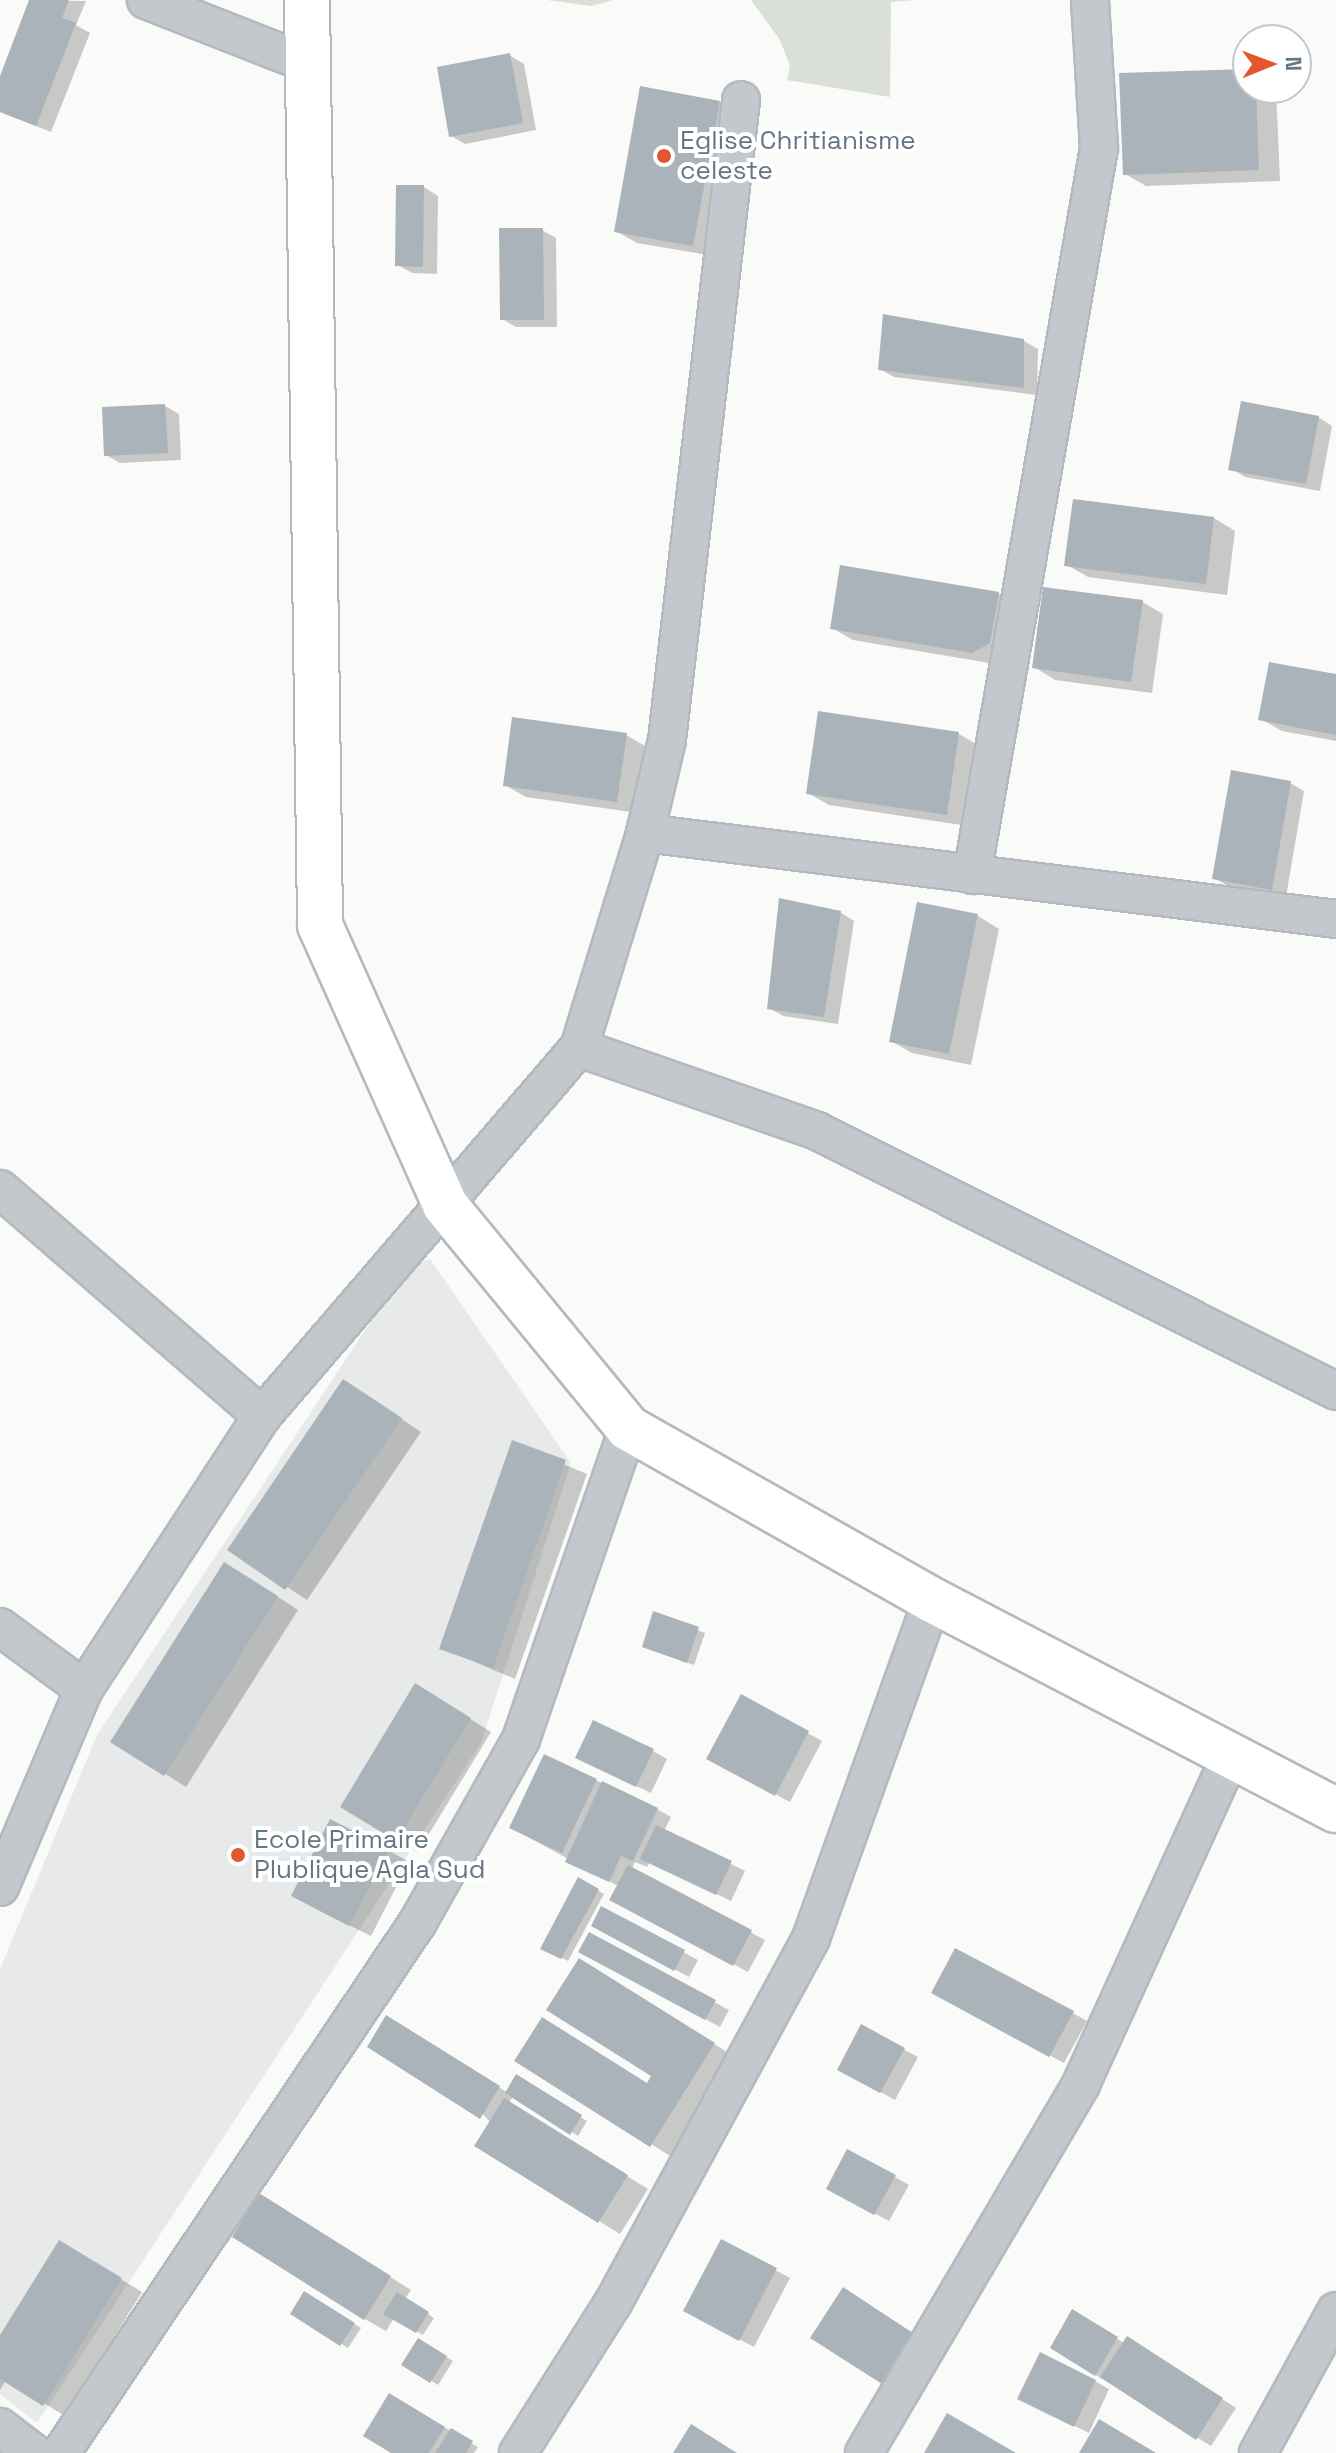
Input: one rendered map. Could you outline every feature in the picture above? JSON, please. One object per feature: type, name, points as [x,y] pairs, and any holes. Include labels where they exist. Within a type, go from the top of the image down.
[{"type":"street","points":[[146,0],[307,63]]},
{"type":"street","points":[[307,0],[320,925],[445,1205],[628,1428],[932,1600],[1336,1810]]},
{"type":"street","points":[[972,875],[1099,148],[1090,0]]},
{"type":"street","points":[[0,1887],[84,1689],[262,1416],[579,1048],[645,833],[667,740],[741,100]]},
{"type":"street","points":[[645,833],[1336,919]]},
{"type":"street","points":[[579,1048],[817,1131],[1336,1391]]},
{"type":"street","points":[[0,1189],[262,1416]]},
{"type":"street","points":[[61,2453],[418,1922],[521,1739],[628,1428]]},
{"type":"street","points":[[518,2453],[613,2303],[811,1938],[932,1600]]},
{"type":"street","points":[[0,1627],[84,1689]]},
{"type":"street","points":[[864,2453],[1081,2084],[1230,1757]]},
{"type":"street","points":[[1258,2453],[1336,2311]]},
{"type":"street","points":[[0,2427],[34,2453]]},
{"type":"shaded area","points":[[547,0],[613,0],[591,6]]},
{"type":"shaded area","points":[[751,0],[915,0],[891,2],[890,97],[787,80],[790,66],[780,40]]},
{"type":"shaded area","points":[[430,1259],[571,1463],[481,1743],[37,2423],[0,2394],[0,1969],[97,1735],[409,1264]]},
{"type":"building","points":[[29,0],[69,0],[62,18],[76,23],[36,126],[0,112],[0,76]]},
{"type":"building","points":[[510,53],[523,123],[449,137],[437,67]]},
{"type":"building","points":[[1232,69],[1232,104],[1257,104],[1259,170],[1123,175],[1119,73]]},
{"type":"building","points":[[640,86],[720,101],[693,246],[614,232]]},
{"type":"building","points":[[396,185],[424,185],[423,267],[395,266]]},
{"type":"building","points":[[499,228],[543,228],[544,320],[500,320]]},
{"type":"building","points":[[883,314],[1024,339],[1024,388],[878,370]]},
{"type":"building","points":[[1241,401],[1319,416],[1306,484],[1228,470]]},
{"type":"building","points":[[165,404],[168,453],[104,456],[102,407]]},
{"type":"building","points":[[1073,499],[1214,517],[1206,584],[1064,566]]},
{"type":"building","points":[[840,565],[999,592],[990,643],[972,653],[830,629]]},
{"type":"building","points":[[1043,587],[1143,600],[1131,682],[1032,668]]},
{"type":"building","points":[[1269,662],[1336,674],[1336,735],[1258,720]]},
{"type":"building","points":[[818,711],[959,732],[947,815],[806,794]]},
{"type":"building","points":[[512,717],[627,733],[617,802],[503,786]]},
{"type":"building","points":[[1231,770],[1291,781],[1272,890],[1212,879]]},
{"type":"building","points":[[779,898],[841,911],[824,1017],[767,1009]]},
{"type":"building","points":[[917,902],[978,914],[949,1054],[889,1042]]},
{"type":"building","points":[[343,1379],[402,1418],[285,1590],[227,1550]]},
{"type":"building","points":[[512,1440],[566,1460],[493,1668],[439,1649]]},
{"type":"building","points":[[224,1562],[278,1596],[164,1776],[110,1742]]},
{"type":"building","points":[[653,1611],[699,1627],[687,1663],[642,1647]]},
{"type":"building","points":[[415,1683],[471,1718],[396,1841],[340,1807]]},
{"type":"building","points":[[741,1694],[809,1731],[775,1796],[706,1759]]},
{"type":"building","points":[[593,1720],[654,1749],[636,1787],[575,1758]]},
{"type":"building","points":[[544,1754],[597,1779],[562,1853],[509,1828]]},
{"type":"building","points":[[602,1781],[658,1808],[633,1861],[621,1856],[609,1882],[565,1862]]},
{"type":"building","points":[[330,1819],[389,1849],[349,1926],[291,1896]]},
{"type":"building","points":[[656,1825],[732,1861],[716,1895],[640,1859]]},
{"type":"building","points":[[628,1865],[752,1930],[733,1966],[609,1900]]},
{"type":"building","points":[[578,1877],[599,1889],[561,1959],[540,1949]]},
{"type":"building","points":[[601,1906],[685,1950],[674,1971],[591,1926]]},
{"type":"building","points":[[589,1932],[716,2000],[705,2020],[578,1952]]},
{"type":"building","points":[[955,1948],[1074,2011],[1049,2057],[931,1993]]},
{"type":"building","points":[[579,1958],[715,2043],[650,2147],[514,2061],[542,2017],[647,2083],[651,2076],[546,2010]]},
{"type":"building","points":[[386,2015],[500,2086],[480,2119],[367,2047]]},
{"type":"building","points":[[861,2024],[905,2048],[880,2093],[837,2070]]},
{"type":"building","points":[[516,2074],[582,2115],[570,2135],[505,2093]]},
{"type":"building","points":[[504,2098],[628,2175],[598,2223],[474,2146]]},
{"type":"building","points":[[847,2149],[896,2175],[874,2215],[826,2189]]},
{"type":"building","points":[[259,2193],[391,2276],[364,2320],[232,2237]]},
{"type":"building","points":[[721,2239],[777,2268],[739,2341],[683,2311]]},
{"type":"building","points":[[59,2240],[122,2278],[43,2406],[0,2379],[0,2335]]},
{"type":"building","points":[[843,2287],[925,2341],[893,2391],[810,2338]]},
{"type":"building","points":[[304,2291],[355,2323],[340,2346],[290,2314]]},
{"type":"building","points":[[397,2292],[429,2312],[416,2333],[383,2314]]},
{"type":"building","points":[[1072,2309],[1118,2337],[1095,2376],[1050,2348]]},
{"type":"building","points":[[1127,2336],[1223,2398],[1196,2440],[1100,2377]]},
{"type":"building","points":[[418,2338],[447,2356],[430,2383],[401,2365]]},
{"type":"building","points":[[1040,2352],[1096,2380],[1074,2427],[1017,2399]]},
{"type":"building","points":[[389,2393],[445,2427],[429,2453],[391,2453],[363,2436]]},
{"type":"building","points":[[947,2413],[1016,2453],[924,2453]]},
{"type":"building","points":[[1099,2419],[1156,2453],[1079,2453]]},
{"type":"building","points":[[691,2424],[737,2453],[673,2453]]},
{"type":"building","points":[[451,2428],[473,2441],[466,2453],[435,2453]]},
{"type":"place","name":"Eglise Chritianisme celeste","points":[[664,156]]},
{"type":"place","name":"Ecole Primaire Plublique Agla Sud","points":[[238,1855]]}]
